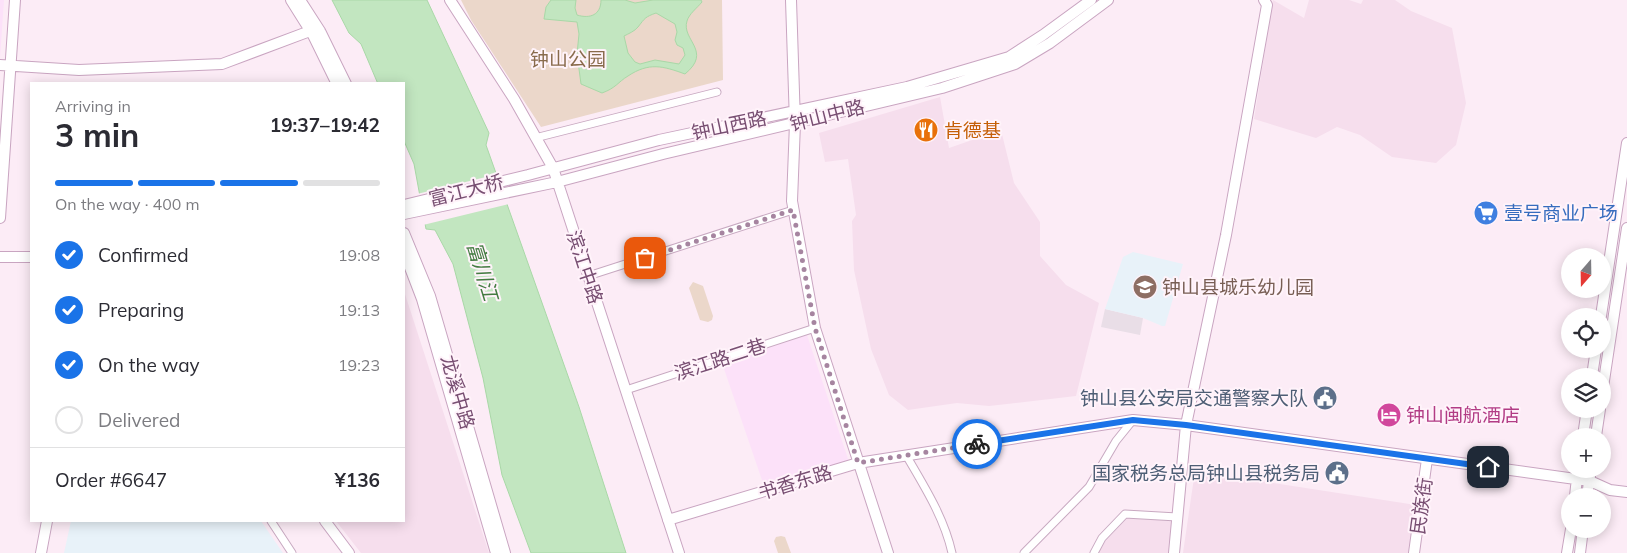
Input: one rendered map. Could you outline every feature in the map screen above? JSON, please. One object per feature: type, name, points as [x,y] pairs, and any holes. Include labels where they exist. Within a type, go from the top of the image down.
[{"type":"street","points":[[0,218],[5,66],[15,0]]},
{"type":"street","points":[[291,0],[315,31],[345,82]]},
{"type":"street","points":[[300,0],[336,82]]},
{"type":"street","name":"滨江中路","points":[[450,0],[514,99],[553,168],[679,553]]},
{"type":"street","points":[[791,0],[794,118],[793,210],[815,328],[888,553]]},
{"type":"street","name":"钟山西路","points":[[528,175],[658,140],[794,118],[1009,57],[1091,0]]},
{"type":"street","name":"钟山中路","points":[[527,188],[558,182],[794,118],[942,88],[1015,64],[1050,43],[1108,0]]},
{"type":"street","points":[[1174,553],[1186,425],[1226,235],[1267,5],[1264,0]]},
{"type":"street","points":[[5,66],[80,70],[222,64],[315,31]]},
{"type":"street","points":[[535,138],[717,92]]},
{"type":"street","points":[[1602,308],[1627,143]]},
{"type":"street","name":"富江大桥","points":[[405,205],[528,175]]},
{"type":"street","name":"富江大桥","points":[[405,214],[527,188]]},
{"type":"street","points":[[588,276],[793,210]]},
{"type":"street","points":[[1606,368],[1627,228]]},
{"type":"street","name":"龙溪中路","points":[[405,235],[430,296],[505,553]]},
{"type":"street","points":[[0,251],[30,250]]},
{"type":"street","name":"龙溪中路","points":[[405,255],[422,299],[496,553]]},
{"type":"street","points":[[0,257],[30,257]]},
{"type":"street","name":"滨江路二巷","points":[[626,390],[815,328]]},
{"type":"street","points":[[1024,553],[1089,487],[1116,441],[1133,420]]},
{"type":"street","name":"书香东路","points":[[668,520],[858,463],[1133,420],[1186,425],[1428,459],[1561,472]]},
{"type":"street","points":[[906,454],[934,503],[949,538],[952,553]]},
{"type":"street","name":"民族街","points":[[1414,553],[1428,459]]},
{"type":"street","name":"书香东路","points":[[1585,478],[1610,490],[1627,492]]},
{"type":"street","points":[[1589,488],[1590,478]]},
{"type":"street","points":[[1094,553],[1102,538],[1125,514],[1177,518]]},
{"type":"street","points":[[42,553],[47,522]]},
{"type":"street","points":[[272,522],[292,553]]},
{"type":"street","points":[[326,522],[349,553]]},
{"type":"street","points":[[1567,553],[1570,538]]},
{"type":"street","points":[[1580,553],[1582,538]]},
{"type":"shaded area","points":[[0,0],[4,0],[0,58]]},
{"type":"shaded area","points":[[1273,0],[1304,18],[1309,0],[1349,0],[1361,4],[1363,0],[1395,0],[1411,11],[1452,28],[1466,103],[1456,145],[1436,163],[1392,157],[1360,135],[1337,127],[1316,138],[1254,119]]},
{"type":"shaded area","points":[[940,97],[949,148],[1001,130],[1014,183],[1040,222],[1040,256],[1066,285],[1099,303],[1076,396],[989,406],[957,403],[908,410],[889,395],[871,349],[854,270],[852,221],[856,215],[848,159],[825,162],[819,133]]},
{"type":"shaded area","name":"钟山县城乐幼儿园","points":[[1133,252],[1183,264],[1165,326],[1143,318],[1105,309],[1123,257]]},
{"type":"shaded area","points":[[405,294],[489,553],[361,553],[337,522],[405,522]]},
{"type":"shaded area","points":[[1105,309],[1143,318],[1140,335],[1101,327]]},
{"type":"shaded area","points":[[807,335],[849,462],[764,486],[722,363]]},
{"type":"shaded area","points":[[1195,471],[1416,505],[1409,553],[1183,553]]},
{"type":"shaded area","points":[[1135,510],[1173,514],[1169,553],[1089,553],[1099,536],[1125,512]]},
{"type":"shaded area","points":[[71,522],[262,522],[283,553],[64,553]]},
{"type":"green space","name":"钟山公园","points":[[461,0],[722,0],[723,80],[541,127],[471,20]]},
{"type":"green space","points":[[693,282],[703,286],[713,316],[712,320],[708,322],[700,320],[689,288]]},
{"type":"green space","points":[[776,537],[785,537],[791,553],[778,553],[774,541]]},
{"type":"water","name":"富川江","points":[[332,0],[427,0],[489,133],[486,145],[579,407],[626,553],[531,553],[502,475],[483,378],[453,264],[435,230],[426,229],[414,164],[405,143],[405,82],[377,82],[361,44],[349,33]]},
{"type":"water","points":[[551,0],[576,0],[575,8],[577,15],[590,16],[597,12],[601,5],[601,0],[625,0],[635,3],[653,0],[701,0],[702,2],[688,18],[686,28],[696,52],[696,59],[693,66],[685,74],[663,67],[649,67],[628,76],[614,87],[602,93],[581,84],[577,54],[579,34],[577,22],[544,19],[546,7]],"holes":[[[656,13],[675,24],[677,32],[675,40],[677,45],[683,48],[685,55],[679,64],[655,60],[640,64],[635,62],[628,53],[624,36],[635,30],[647,17]]]},
{"type":"pier","points":[[498,174],[509,204],[423,225],[417,194]]},
{"type":"way so far","points":[[645,258],[793,210],[815,328],[858,463],[977,444]]},
{"type":"place","name":"肯德基","points":[[926,130]]},
{"type":"place","name":"壹号商业广场","points":[[1486,213]]},
{"type":"place","name":"钟山县城乐幼儿园","points":[[1145,287]]},
{"type":"place","name":"钟山县公安局交通警察大队","points":[[1325,398]]},
{"type":"place","name":"钟山闽航酒店","points":[[1389,415]]},
{"type":"place","name":"国家税务总局钟山县税务局","points":[[1337,473]]},
{"type":"route","points":[[977,444],[1133,420],[1186,425],[1488,467]]}]
